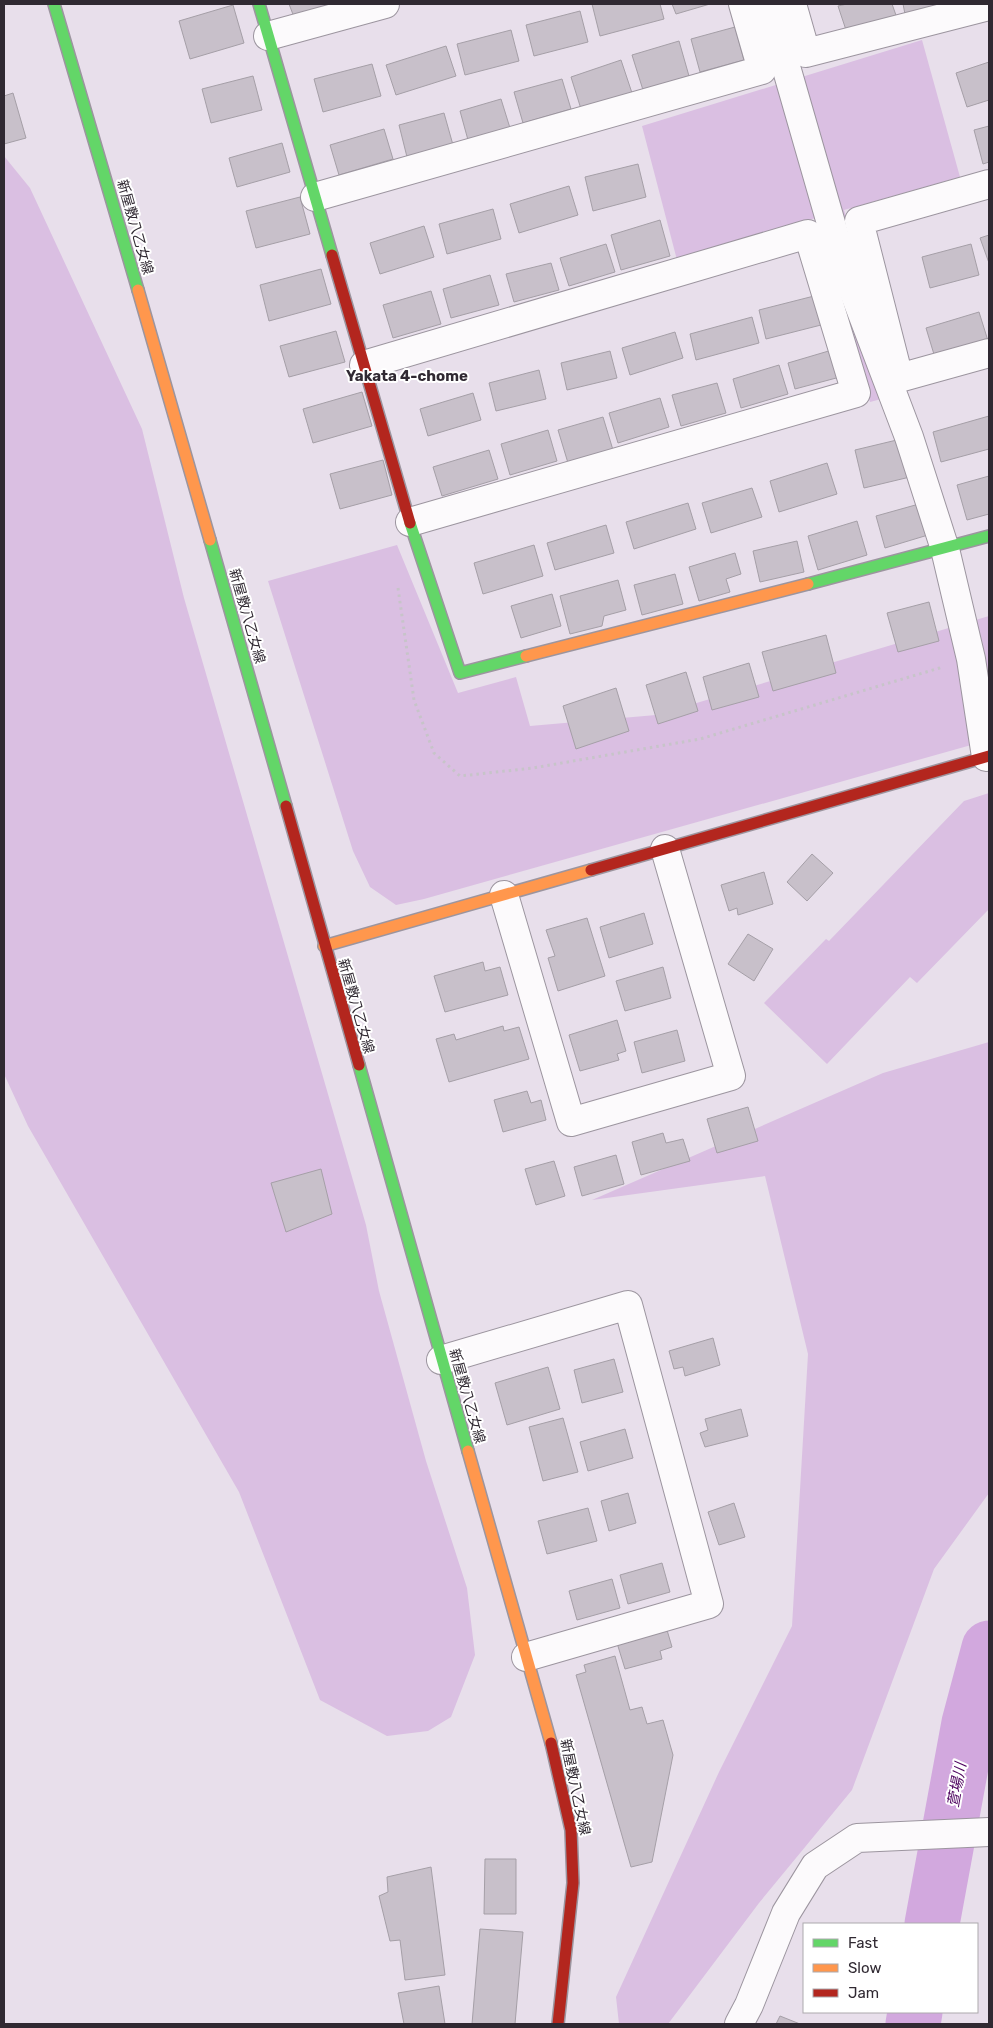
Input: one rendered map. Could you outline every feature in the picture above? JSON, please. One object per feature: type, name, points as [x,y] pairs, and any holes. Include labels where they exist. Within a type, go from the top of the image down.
[{"type":"street","name":"新屋敷八乙女線","points":[[54,4],[185,452],[551,1744],[571,1830],[573,1883],[558,2024]]},
{"type":"street","points":[[259,4],[410,522],[460,673],[945,549],[989,536]]},
{"type":"street","points":[[268,36],[385,4]]},
{"type":"street","points":[[315,197],[762,70],[743,4]]},
{"type":"street","points":[[324,946],[987,756],[971,659],[945,549],[909,437],[841,258],[768,4]]},
{"type":"street","points":[[792,4],[806,54],[989,6]]},
{"type":"street","points":[[989,184],[859,221],[899,378],[989,353]]},
{"type":"street","points":[[364,365],[808,234],[856,393],[410,522]]},
{"type":"street","points":[[504,895],[571,1122],[730,1076],[665,849]]},
{"type":"street","points":[[441,1360],[628,1305],[709,1604],[526,1657]]},
{"type":"street","points":[[739,2024],[749,2005],[786,1913],[799,1889],[815,1866],[858,1838],[989,1832]]},
{"type":"path","points":[[397,578],[414,700],[434,753],[460,776],[533,768],[700,739],[971,659]]},
{"type":"shaded area","points":[[922,40],[960,177],[844,210],[900,394],[870,402],[819,217],[677,260],[642,126]]},
{"type":"shaded area","points":[[4,156],[30,188],[142,429],[184,598],[366,1225],[379,1291],[426,1461],[467,1588],[475,1655],[451,1717],[428,1731],[387,1736],[320,1700],[239,1492],[28,1126],[4,1074]]},
{"type":"shaded area","points":[[397,545],[458,693],[516,677],[530,726],[656,715],[989,616],[989,740],[424,899],[396,905],[370,887],[353,851],[268,581]]},
{"type":"shaded area","points":[[989,793],[989,909],[917,983],[910,977],[827,1064],[764,1003],[826,939],[829,941],[964,801]]},
{"type":"shaded area","points":[[989,1042],[989,1493],[934,1569],[852,1790],[759,1903],[668,2024],[619,2024],[616,1997],[719,1772],[792,1626],[808,1354],[765,1176],[592,1200],[883,1073]]},
{"type":"building","points":[[289,4],[335,4],[294,17]]},
{"type":"building","points":[[592,4],[660,4],[664,19],[600,36]]},
{"type":"building","points":[[672,4],[710,4],[676,14]]},
{"type":"building","points":[[847,4],[892,4],[897,18],[847,33],[838,6]]},
{"type":"building","points":[[903,4],[942,4],[905,14]]},
{"type":"building","points":[[233,5],[244,43],[190,59],[179,21]]},
{"type":"building","points":[[580,11],[588,42],[534,56],[526,25]]},
{"type":"building","points":[[735,27],[744,60],[700,72],[691,39]]},
{"type":"building","points":[[511,30],[519,61],[465,75],[457,44]]},
{"type":"building","points":[[679,41],[689,76],[643,90],[632,55]]},
{"type":"building","points":[[446,46],[456,76],[396,95],[386,65]]},
{"type":"building","points":[[621,60],[632,93],[581,109],[571,77]]},
{"type":"building","points":[[989,62],[989,100],[967,107],[956,73]]},
{"type":"building","points":[[372,64],[381,96],[323,112],[314,79]]},
{"type":"building","points":[[253,76],[262,110],[211,123],[202,89]]},
{"type":"building","points":[[562,79],[571,109],[523,123],[514,92]]},
{"type":"building","points":[[13,93],[26,138],[4,144],[4,96]]},
{"type":"building","points":[[501,99],[510,128],[468,140],[460,111]]},
{"type":"building","points":[[444,113],[453,145],[407,157],[399,125]]},
{"type":"building","points":[[989,126],[989,162],[983,164],[974,130]]},
{"type":"building","points":[[384,129],[393,159],[339,175],[330,145]]},
{"type":"building","points":[[282,143],[290,172],[237,187],[229,158]]},
{"type":"building","points":[[638,164],[646,197],[593,211],[585,177]]},
{"type":"building","points":[[569,186],[578,215],[519,233],[510,204]]},
{"type":"building","points":[[300,197],[310,234],[256,248],[246,211]]},
{"type":"building","points":[[493,209],[501,239],[447,254],[439,224]]},
{"type":"building","points":[[660,220],[670,256],[621,270],[611,235]]},
{"type":"building","points":[[424,226],[434,257],[380,274],[370,243]]},
{"type":"building","points":[[989,235],[989,263],[980,238]]},
{"type":"building","points":[[606,244],[615,272],[569,286],[560,258]]},
{"type":"building","points":[[971,244],[979,275],[930,288],[922,257]]},
{"type":"building","points":[[551,263],[559,290],[514,302],[506,274]]},
{"type":"building","points":[[321,269],[331,304],[269,321],[260,285]]},
{"type":"building","points":[[490,275],[499,305],[451,318],[443,289]]},
{"type":"building","points":[[431,291],[441,324],[393,338],[383,305]]},
{"type":"building","points":[[818,295],[825,324],[766,339],[759,310]]},
{"type":"building","points":[[979,312],[989,344],[936,361],[926,328]]},
{"type":"building","points":[[752,317],[759,343],[696,360],[690,334]]},
{"type":"building","points":[[336,331],[345,362],[289,377],[280,346]]},
{"type":"building","points":[[675,332],[683,358],[630,375],[622,348]]},
{"type":"building","points":[[832,350],[840,377],[795,389],[788,363]]},
{"type":"building","points":[[610,351],[617,378],[567,390],[561,363]]},
{"type":"building","points":[[779,365],[788,394],[741,408],[733,379]]},
{"type":"building","points":[[539,370],[546,399],[496,411],[489,383]]},
{"type":"building","points":[[717,383],[726,413],[681,426],[672,395]]},
{"type":"building","points":[[362,392],[372,426],[313,443],[303,409]]},
{"type":"building","points":[[473,393],[481,420],[428,436],[420,409]]},
{"type":"building","points":[[660,398],[669,427],[618,443],[609,413]]},
{"type":"building","points":[[989,416],[989,449],[941,462],[933,432]]},
{"type":"building","points":[[603,417],[613,450],[568,463],[558,430]]},
{"type":"building","points":[[548,430],[557,461],[510,475],[501,444]]},
{"type":"building","points":[[901,439],[910,477],[864,488],[855,450]]},
{"type":"building","points":[[489,450],[498,479],[442,496],[433,467]]},
{"type":"building","points":[[383,460],[392,495],[340,509],[330,474]]},
{"type":"building","points":[[827,463],[837,494],[779,512],[770,481]]},
{"type":"building","points":[[989,476],[989,514],[967,520],[957,485]]},
{"type":"building","points":[[752,488],[762,517],[711,533],[702,503]]},
{"type":"building","points":[[688,503],[696,529],[634,549],[626,522]]},
{"type":"building","points":[[919,504],[928,535],[885,548],[876,516]]},
{"type":"building","points":[[857,521],[867,555],[818,570],[808,536]]},
{"type":"building","points":[[606,525],[614,553],[555,570],[547,543]]},
{"type":"building","points":[[797,541],[804,572],[760,582],[753,551]]},
{"type":"building","points":[[534,545],[543,576],[483,594],[474,563]]},
{"type":"building","points":[[735,553],[741,574],[726,579],[730,592],[699,601],[689,567]]},
{"type":"building","points":[[675,574],[683,604],[642,615],[634,585]]},
{"type":"building","points":[[618,580],[626,610],[604,616],[602,626],[570,634],[560,596]]},
{"type":"building","points":[[552,594],[561,626],[521,638],[511,606]]},
{"type":"building","points":[[929,602],[939,641],[898,652],[887,613]]},
{"type":"building","points":[[826,635],[836,673],[773,691],[762,652]]},
{"type":"building","points":[[749,663],[759,697],[712,710],[703,677]]},
{"type":"building","points":[[686,672],[698,711],[658,724],[646,685]]},
{"type":"building","points":[[616,688],[629,731],[576,749],[563,706]]},
{"type":"building","points":[[812,854],[833,873],[807,901],[787,882]]},
{"type":"building","points":[[764,872],[773,904],[738,915],[737,908],[729,911],[721,885]]},
{"type":"building","points":[[644,913],[653,944],[609,958],[600,927]]},
{"type":"building","points":[[587,918],[605,976],[558,991],[548,958],[555,956],[546,930]]},
{"type":"building","points":[[748,934],[773,949],[754,981],[728,964]]},
{"type":"building","points":[[483,962],[485,971],[500,967],[508,995],[445,1012],[434,976]]},
{"type":"building","points":[[663,967],[671,998],[625,1011],[616,981]]},
{"type":"building","points":[[617,1020],[626,1051],[617,1054],[619,1060],[580,1071],[569,1035]]},
{"type":"building","points":[[503,1026],[504,1031],[519,1027],[529,1059],[449,1082],[436,1039],[454,1034],[456,1040]]},
{"type":"building","points":[[677,1030],[685,1061],[642,1073],[634,1042]]},
{"type":"building","points":[[527,1091],[531,1103],[541,1100],[546,1120],[503,1132],[494,1100]]},
{"type":"building","points":[[748,1107],[758,1141],[717,1153],[707,1119]]},
{"type":"building","points":[[663,1133],[666,1143],[683,1139],[690,1161],[641,1175],[632,1142]]},
{"type":"building","points":[[616,1155],[624,1184],[582,1196],[574,1167]]},
{"type":"building","points":[[554,1161],[565,1196],[536,1205],[525,1169]]},
{"type":"building","points":[[321,1169],[332,1214],[286,1232],[271,1183]]},
{"type":"building","points":[[713,1338],[720,1365],[685,1376],[683,1367],[674,1369],[669,1351]]},
{"type":"building","points":[[614,1359],[623,1392],[582,1403],[574,1370]]},
{"type":"building","points":[[548,1367],[560,1409],[507,1425],[495,1383]]},
{"type":"building","points":[[741,1409],[748,1436],[705,1447],[700,1433],[708,1430],[705,1419]]},
{"type":"building","points":[[563,1418],[578,1472],[543,1481],[529,1427]]},
{"type":"building","points":[[625,1429],[633,1458],[588,1471],[580,1442]]},
{"type":"building","points":[[628,1493],[636,1523],[609,1531],[601,1501]]},
{"type":"building","points":[[734,1503],[745,1537],[719,1545],[708,1512]]},
{"type":"building","points":[[588,1508],[597,1541],[547,1554],[538,1521]]},
{"type":"building","points":[[662,1563],[670,1592],[628,1604],[620,1575]]},
{"type":"building","points":[[612,1579],[620,1608],[577,1620],[569,1591]]},
{"type":"building","points":[[667,1630],[672,1647],[660,1651],[662,1659],[625,1669],[617,1643]]},
{"type":"building","points":[[615,1656],[630,1710],[642,1707],[647,1724],[663,1720],[673,1755],[652,1862],[631,1867],[576,1675],[586,1672],[584,1665]]},
{"type":"building","points":[[485,1859],[516,1859],[516,1914],[484,1914]]},
{"type":"building","points":[[431,1867],[445,1975],[405,1980],[400,1940],[390,1941],[379,1896],[388,1892],[387,1877]]},
{"type":"building","points":[[480,1929],[523,1932],[515,2024],[472,2024]]},
{"type":"building","points":[[439,1986],[445,2024],[404,2024],[398,1993]]},
{"type":"building","points":[[780,2016],[800,2024],[776,2024]]},
{"type":"waterway","name":"萱場川","points":[[932,1923],[969,1723],[989,1648]]},
{"type":"waterway","name":"萱場川","points":[[913,2024],[915,2013]]},
{"type":"traffic: fast","points":[[54,4],[138,290]]},
{"type":"traffic: fast","points":[[259,4],[332,255]]},
{"type":"traffic: fast","points":[[410,523],[460,673],[526,656]]},
{"type":"traffic: fast","points":[[808,584],[989,536]]},
{"type":"traffic: fast","points":[[210,540],[286,806]]},
{"type":"traffic: fast","points":[[359,1065],[468,1451]]},
{"type":"traffic: slow","points":[[138,290],[210,540]]},
{"type":"traffic: slow","points":[[526,656],[808,584]]},
{"type":"traffic: slow","points":[[324,946],[591,870]]},
{"type":"traffic: slow","points":[[468,1451],[551,1743]]},
{"type":"traffic: jam","points":[[332,255],[410,523]]},
{"type":"traffic: jam","points":[[591,870],[989,756]]},
{"type":"traffic: jam","points":[[286,806],[359,1065]]},
{"type":"traffic: jam","points":[[551,1743],[571,1830],[573,1883],[558,2024]]},
{"type":"district","name":"Yakata 4-chome","points":[[407,376]]}]
